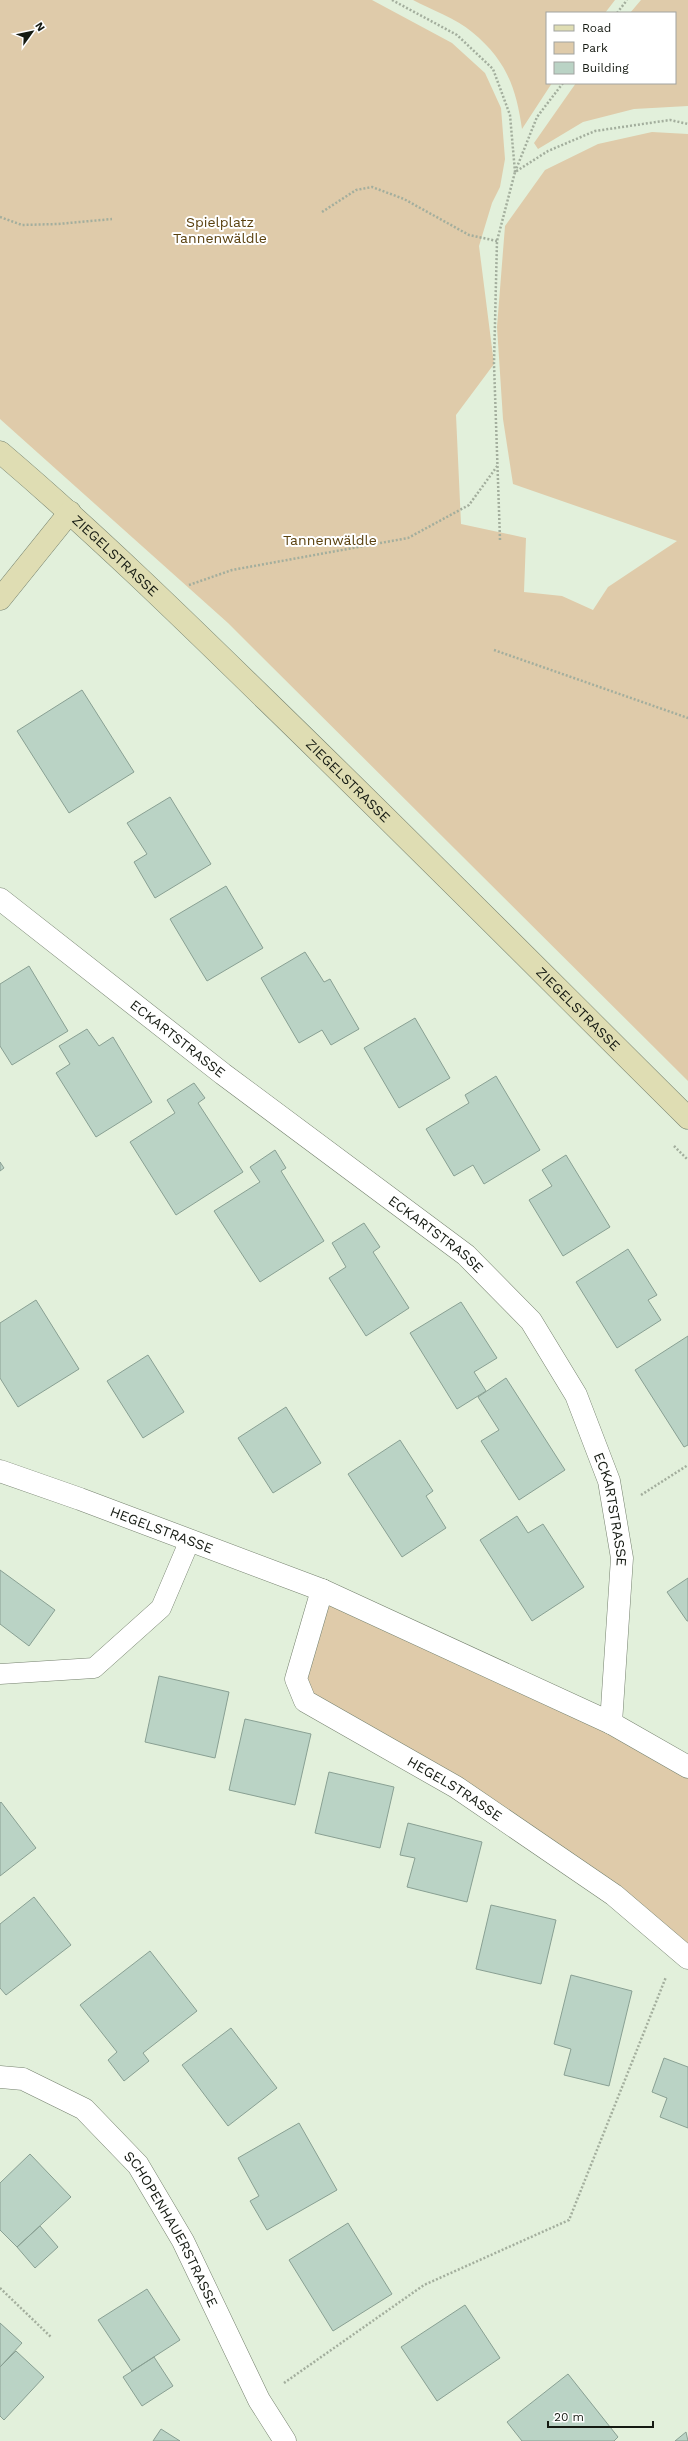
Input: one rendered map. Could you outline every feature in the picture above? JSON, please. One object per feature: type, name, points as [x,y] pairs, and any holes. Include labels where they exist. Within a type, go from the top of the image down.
[{"type":"main road","name":"ZIEGELSTRASSE","points":[[0,452],[70,512],[362,793],[688,1118]]},
{"type":"main road","points":[[0,599],[70,512]]},
{"type":"street","name":"ECKARTSTRASSE","points":[[0,899],[223,1074],[466,1255],[531,1321],[576,1395],[609,1481],[622,1558],[611,1723]]},
{"type":"street","name":"HEGELSTRASSE","points":[[0,1471],[322,1590],[611,1723],[688,1767]]},
{"type":"street","name":"HEGELSTRASSE","points":[[322,1590],[296,1679],[305,1701],[456,1787],[614,1895],[683,1952]]},
{"type":"street","name":"SCHOPENHAUERSTRASSE","points":[[0,2077],[24,2078],[84,2109],[138,2165],[183,2241],[259,2400],[285,2441]]},
{"type":"lane","points":[[0,1674],[94,1668],[161,1608],[190,1540]]},
{"type":"path","points":[[392,0],[458,35],[492,69],[510,115],[515,172]]},
{"type":"path","points":[[618,12],[627,0]]},
{"type":"path","points":[[500,540],[494,364],[497,241],[515,172],[536,117],[562,84]]},
{"type":"path","points":[[515,172],[548,151],[595,131],[670,120],[688,124]]},
{"type":"path","points":[[322,212],[356,190],[372,187],[404,199],[469,235],[497,241]]},
{"type":"path","points":[[0,217],[22,224],[58,224],[112,219]]},
{"type":"path","points":[[189,585],[232,570],[408,538],[469,506],[498,464]]},
{"type":"path","points":[[494,650],[688,718]]},
{"type":"path","points":[[614,1512],[688,1466]]},
{"type":"path","points":[[259,2400],[424,2285],[569,2220],[683,1952]]},
{"type":"path","points":[[0,2288],[51,2337]]},
{"type":"green space","points":[[0,0],[372,0],[452,43],[485,73],[501,108],[505,159],[500,187],[492,203],[479,246],[494,364],[456,415],[461,524],[526,538],[524,592],[562,596],[593,610],[608,587],[677,541],[513,484],[503,419],[497,327],[505,226],[545,170],[598,144],[652,132],[688,134],[688,1081],[228,623],[0,419]]},
{"type":"green space","points":[[413,0],[615,0],[606,12],[546,12],[546,84],[551,84],[522,129],[513,87],[501,64],[484,42],[466,27]]},
{"type":"green space","points":[[641,0],[688,0],[688,106],[634,109],[583,122],[538,149],[534,143],[575,84],[676,84],[676,12],[631,12]]},
{"type":"green space","points":[[322,1590],[688,1767],[688,1958],[614,1895],[305,1701],[296,1679]]},
{"type":"building","points":[[82,690],[134,772],[69,813],[17,731]]},
{"type":"building","points":[[170,797],[211,864],[155,898],[134,862],[147,854],[127,823]]},
{"type":"building","points":[[226,886],[263,948],[207,981],[170,919]]},
{"type":"building","points":[[305,952],[324,982],[330,979],[359,1029],[331,1045],[322,1030],[299,1043],[261,978]]},
{"type":"building","points":[[29,966],[68,1031],[12,1065],[0,1046],[0,984]]},
{"type":"building","points":[[415,1018],[450,1078],[399,1108],[364,1048]]},
{"type":"building","points":[[87,1029],[99,1046],[113,1037],[152,1102],[96,1137],[56,1073],[70,1064],[59,1046]]},
{"type":"building","points":[[496,1076],[540,1150],[484,1184],[473,1165],[454,1176],[426,1129],[469,1103],[465,1095]]},
{"type":"building","points":[[194,1083],[205,1098],[198,1103],[243,1172],[176,1215],[130,1142],[175,1113],[167,1100]]},
{"type":"building","points":[[275,1150],[286,1168],[281,1171],[324,1241],[260,1282],[214,1211],[260,1182],[250,1167]]},
{"type":"building","points":[[566,1155],[610,1227],[563,1256],[529,1200],[552,1186],[542,1170]]},
{"type":"building","points":[[0,1162],[4,1168],[0,1171]]},
{"type":"building","points":[[364,1223],[380,1247],[373,1252],[409,1308],[366,1336],[329,1278],[346,1267],[332,1243]]},
{"type":"building","points":[[628,1249],[657,1295],[648,1300],[661,1320],[617,1348],[576,1282]]},
{"type":"building","points":[[36,1300],[79,1369],[18,1407],[0,1378],[0,1323]]},
{"type":"building","points":[[461,1302],[497,1358],[474,1372],[486,1391],[457,1409],[410,1333]]},
{"type":"building","points":[[688,1336],[688,1445],[684,1447],[635,1370]]},
{"type":"building","points":[[148,1355],[184,1412],[143,1438],[107,1381]]},
{"type":"building","points":[[506,1378],[565,1470],[519,1500],[481,1441],[499,1430],[478,1397]]},
{"type":"building","points":[[286,1407],[321,1463],[273,1493],[238,1438]]},
{"type":"building","points":[[400,1440],[433,1491],[426,1496],[446,1528],[402,1557],[348,1474]]},
{"type":"building","points":[[517,1516],[528,1533],[543,1524],[584,1587],[532,1621],[480,1540]]},
{"type":"building","points":[[0,1570],[55,1610],[29,1646],[0,1624]]},
{"type":"building","points":[[688,1578],[688,1621],[687,1621],[667,1592]]},
{"type":"building","points":[[159,1676],[229,1692],[215,1758],[145,1742]]},
{"type":"building","points":[[245,1719],[311,1734],[295,1805],[229,1790]]},
{"type":"building","points":[[329,1772],[394,1787],[380,1848],[315,1833]]},
{"type":"building","points":[[1,1802],[36,1848],[0,1876],[0,1803]]},
{"type":"building","points":[[408,1823],[482,1842],[467,1902],[407,1887],[415,1858],[400,1855]]},
{"type":"building","points":[[34,1897],[71,1945],[6,1995],[0,1988],[0,1924]]},
{"type":"building","points":[[491,1905],[556,1920],[541,1984],[476,1969]]},
{"type":"building","points":[[150,1951],[197,2011],[143,2053],[149,2061],[124,2081],[108,2060],[117,2052],[80,2005]]},
{"type":"building","points":[[571,1975],[632,1991],[609,2086],[564,2075],[571,2049],[554,2044]]},
{"type":"building","points":[[231,2028],[277,2088],[228,2126],[182,2065]]},
{"type":"building","points":[[664,2058],[688,2067],[688,2128],[660,2117],[667,2098],[652,2092]]},
{"type":"building","points":[[299,2123],[337,2190],[267,2230],[250,2201],[259,2196],[238,2158]]},
{"type":"building","points":[[30,2154],[71,2197],[17,2247],[0,2230],[0,2183]]},
{"type":"building","points":[[348,2223],[392,2294],[333,2331],[289,2260]]},
{"type":"building","points":[[40,2226],[58,2247],[35,2268],[17,2247]]},
{"type":"building","points":[[147,2289],[180,2340],[132,2371],[98,2320]]},
{"type":"building","points":[[465,2305],[500,2358],[437,2401],[401,2347]]},
{"type":"building","points":[[0,2323],[22,2343],[0,2367]]},
{"type":"building","points":[[16,2351],[44,2377],[4,2420],[0,2416],[0,2367]]},
{"type":"building","points":[[154,2357],[173,2386],[142,2406],[123,2377]]},
{"type":"building","points":[[568,2374],[618,2437],[614,2441],[522,2441],[507,2422]]},
{"type":"building","points":[[161,2429],[180,2441],[153,2441]]},
{"type":"building","points":[[686,2432],[688,2441],[675,2441]]},
{"type":"park label","name":"Spielplatz Tannenwäldle","points":[[220,230]]},
{"type":"park label","name":"Tannenwäldle","points":[[330,540]]}]
